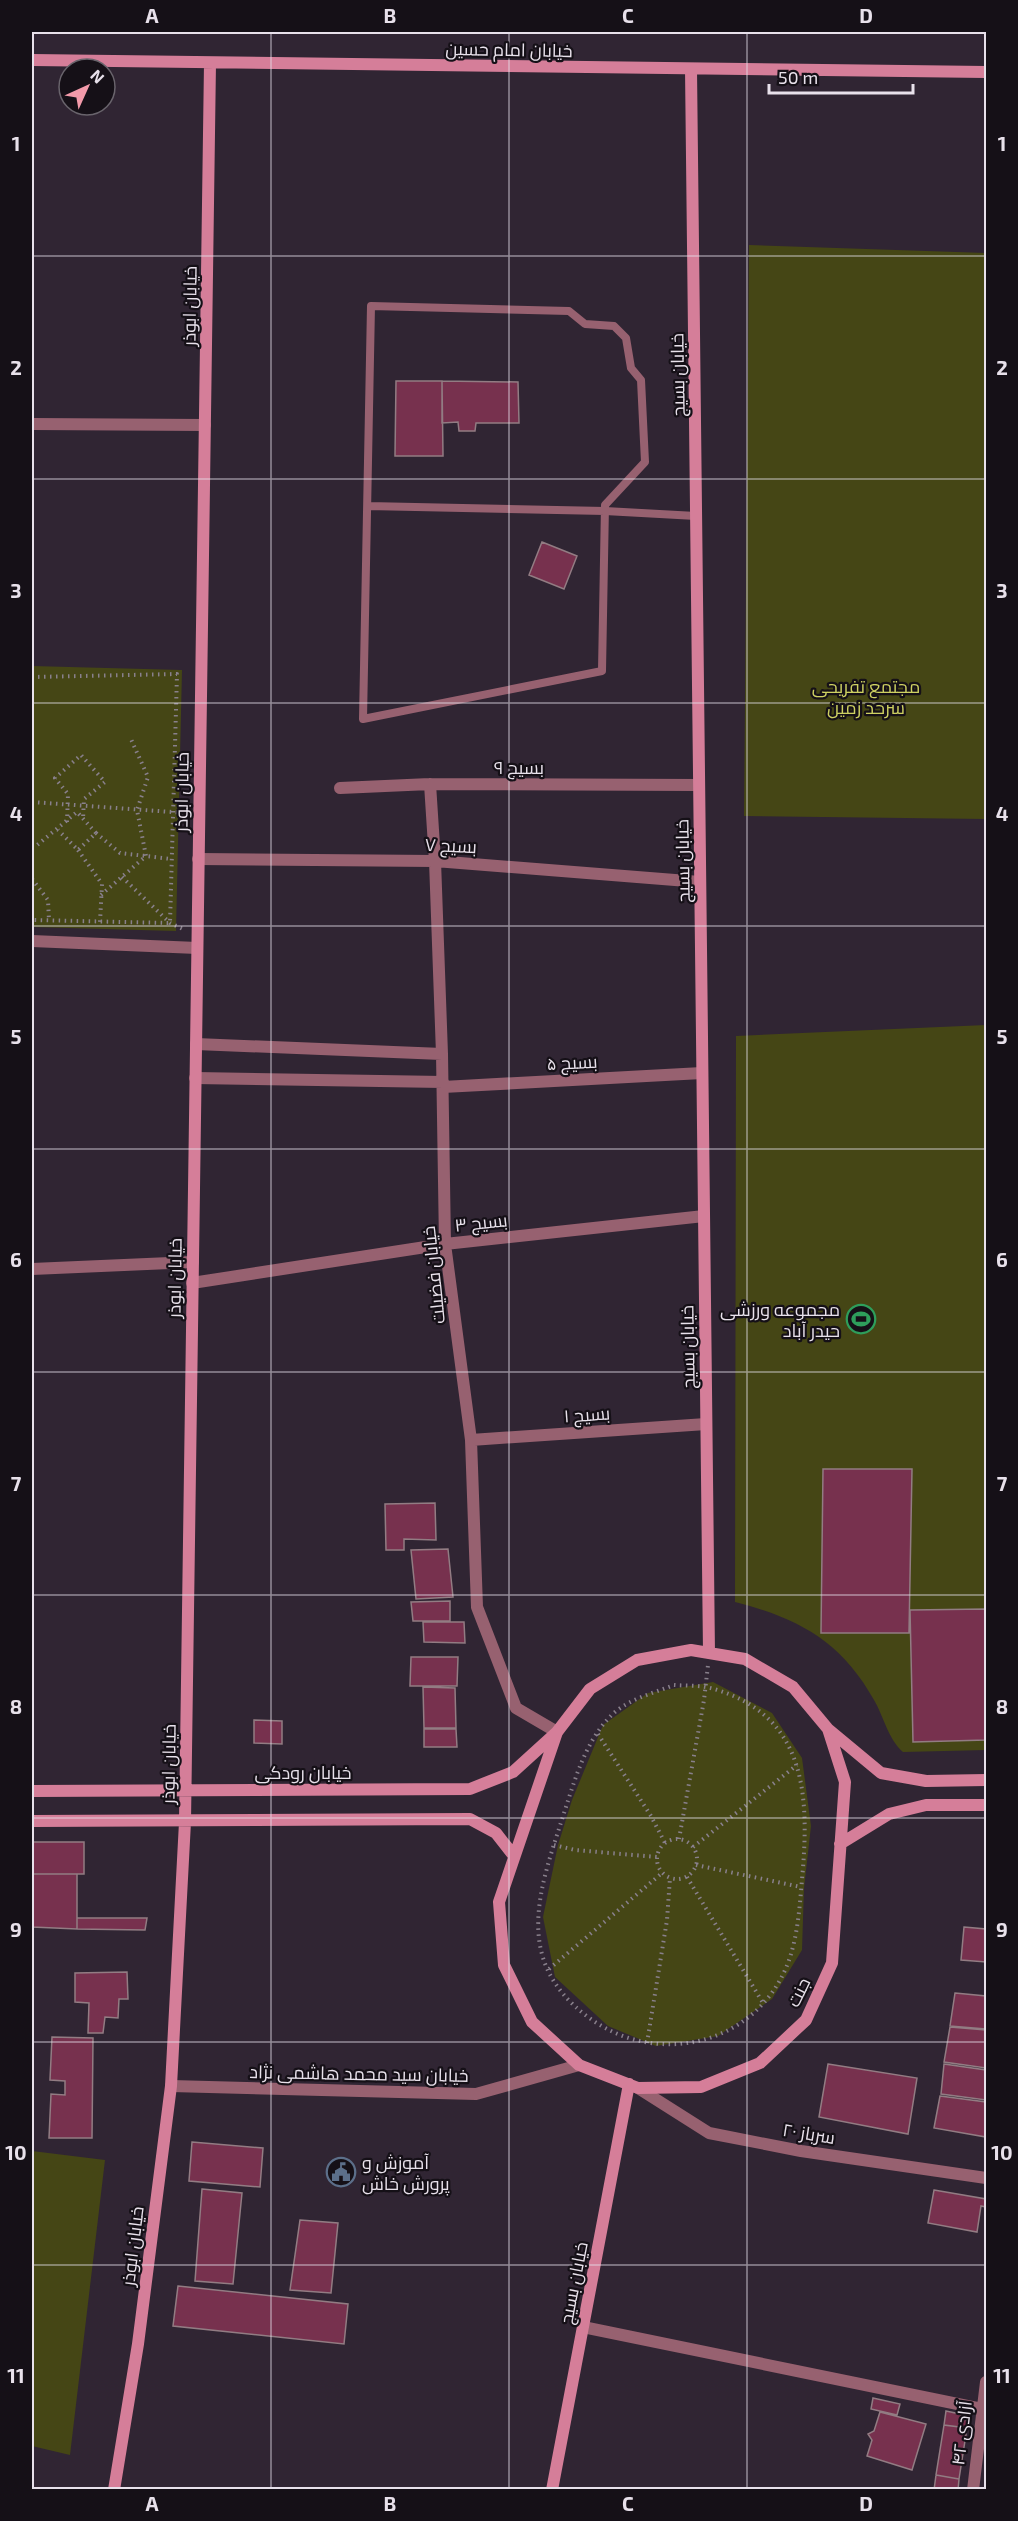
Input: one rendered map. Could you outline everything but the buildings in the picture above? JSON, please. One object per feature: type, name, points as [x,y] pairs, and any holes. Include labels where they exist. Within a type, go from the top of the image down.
[{"type":"street","name":"خیابان امام حسین","points":[[32,60],[987,72]]},
{"type":"street","name":"خیابان ابوذر","points":[[114,2490],[138,2344],[171,2086],[185,1822],[210,63]]},
{"type":"street","name":"خیابان بسیج","points":[[691,69],[709,1653]]},
{"type":"street","points":[[32,424],[205,425]]},
{"type":"street","name":"بسیج ۹","points":[[340,788],[430,784],[699,785]]},
{"type":"street","name":"خیابان فضیلت","points":[[430,784],[443,1084],[445,1244],[471,1440],[477,1607],[516,1708],[557,1732]]},
{"type":"street","name":"بسیج ۷","points":[[198,859],[435,861],[700,882]]},
{"type":"street","points":[[32,941],[197,941]]},
{"type":"street","points":[[196,1044],[442,1054]]},
{"type":"street","name":"بسیج ۵","points":[[195,1078],[443,1084],[702,1074]]},
{"type":"street","name":"بسیج ۳","points":[[192,1283],[445,1244],[704,1216]]},
{"type":"street","points":[[32,1269],[193,1262]]},
{"type":"street","name":"بسیج ۱","points":[[471,1440],[706,1424]]},
{"type":"street","name":"جنت","points":[[691,1650],[745,1659],[793,1687],[828,1730],[845,1782],[832,1963],[806,2020],[760,2063],[701,2087],[634,2086],[579,2065],[532,2022],[504,1965],[499,1902],[557,1732],[590,1689],[637,1660],[691,1650]]},
{"type":"street","points":[[828,1730],[881,1773],[926,1781],[987,1780]]},
{"type":"street","name":"خیابان رودکی","points":[[32,1791],[470,1789],[513,1772],[557,1732]]},
{"type":"street","points":[[840,1844],[889,1814],[926,1805],[987,1805]]},
{"type":"street","points":[[32,1821],[470,1820],[496,1833],[514,1856]]},
{"type":"street","name":"خیابان سید محمد هاشمی نژاد","points":[[171,2086],[476,2094],[579,2065]]},
{"type":"street","name":"خیابان بسیج","points":[[552,2490],[583,2327],[634,2086]]},
{"type":"street","name":"سرباز ۲۰","points":[[634,2086],[709,2133],[801,2151],[987,2178]]},
{"type":"street","points":[[583,2327],[982,2409]]},
{"type":"street","name":"آزادی ۴۲","points":[[973,2490],[987,2382]]},
{"type":"lane","points":[[371,306],[569,311],[585,324],[614,326],[626,338],[631,368],[641,380],[645,462],[605,505],[605,511],[602,671],[363,719],[371,306]]},
{"type":"lane","points":[[368,506],[605,511],[696,516]]},
{"type":"path","points":[[32,676],[177,674],[170,923]]},
{"type":"path","points":[[130,737],[148,777],[137,810],[146,856]]},
{"type":"path","points":[[67,822],[68,794],[55,778],[81,755],[105,782],[84,800],[83,819]]},
{"type":"path","points":[[32,802],[199,814]]},
{"type":"path","points":[[32,845],[36,846],[58,830],[77,812],[96,833],[120,853],[172,859]]},
{"type":"path","points":[[58,830],[78,850],[102,884],[100,921]]},
{"type":"path","points":[[78,850],[96,833]]},
{"type":"path","points":[[101,895],[146,856]]},
{"type":"path","points":[[122,877],[170,923],[197,941]]},
{"type":"path","points":[[32,879],[48,900],[49,921]]},
{"type":"path","points":[[32,920],[170,923]]},
{"type":"path","points":[[679,1839],[688,1801],[709,1653]]},
{"type":"path","points":[[674,1685],[705,1688],[740,1699],[762,1711],[779,1730],[795,1756],[803,1788],[806,1827],[795,1940],[787,1965],[763,2003],[738,2025],[704,2041],[676,2046],[647,2043],[620,2037],[597,2024],[573,2006],[556,1986],[539,1935],[537,1909],[541,1887],[574,1783],[591,1743],[614,1713],[630,1701],[674,1685]]},
{"type":"path","points":[[598,1734],[651,1816],[665,1843]]},
{"type":"path","points":[[693,1847],[797,1765]]},
{"type":"path","points":[[679,1839],[693,1847],[696,1852],[696,1865],[687,1877],[676,1879],[662,1873],[657,1857],[665,1843],[679,1839]]},
{"type":"path","points":[[554,1845],[575,1850],[657,1857]]},
{"type":"path","points":[[696,1865],[801,1887]]},
{"type":"path","points":[[549,1969],[662,1873]]},
{"type":"path","points":[[687,1877],[763,2003]]},
{"type":"path","points":[[647,2043],[667,1920],[670,1878]]},
{"type":"green space","name":"مجتمع تفریحی سرحد زمین","points":[[749,245],[986,253],[986,819],[744,816]]},
{"type":"green space","points":[[32,666],[182,670],[176,931],[32,927]]},
{"type":"green space","name":"مجموعه ورزشی حیدر آباد","points":[[986,1025],[986,1750],[903,1752],[894,1741],[878,1707],[861,1680],[832,1647],[798,1624],[758,1608],[735,1602],[736,1036]]},
{"type":"green space","points":[[713,1682],[772,1713],[802,1758],[811,1826],[804,1888],[802,1950],[772,1999],[718,2036],[656,2046],[608,2026],[555,1977],[543,1917],[558,1845],[572,1800],[603,1725],[648,1693]]},
{"type":"green space","points":[[32,2151],[105,2160],[70,2455],[32,2446]]},
{"type":"place","name":"مجموعه ورزشی حیدر آباد","points":[[861,1319]]},
{"type":"place","name":"آموزش و پرورش خاش","points":[[341,2172]]}]
